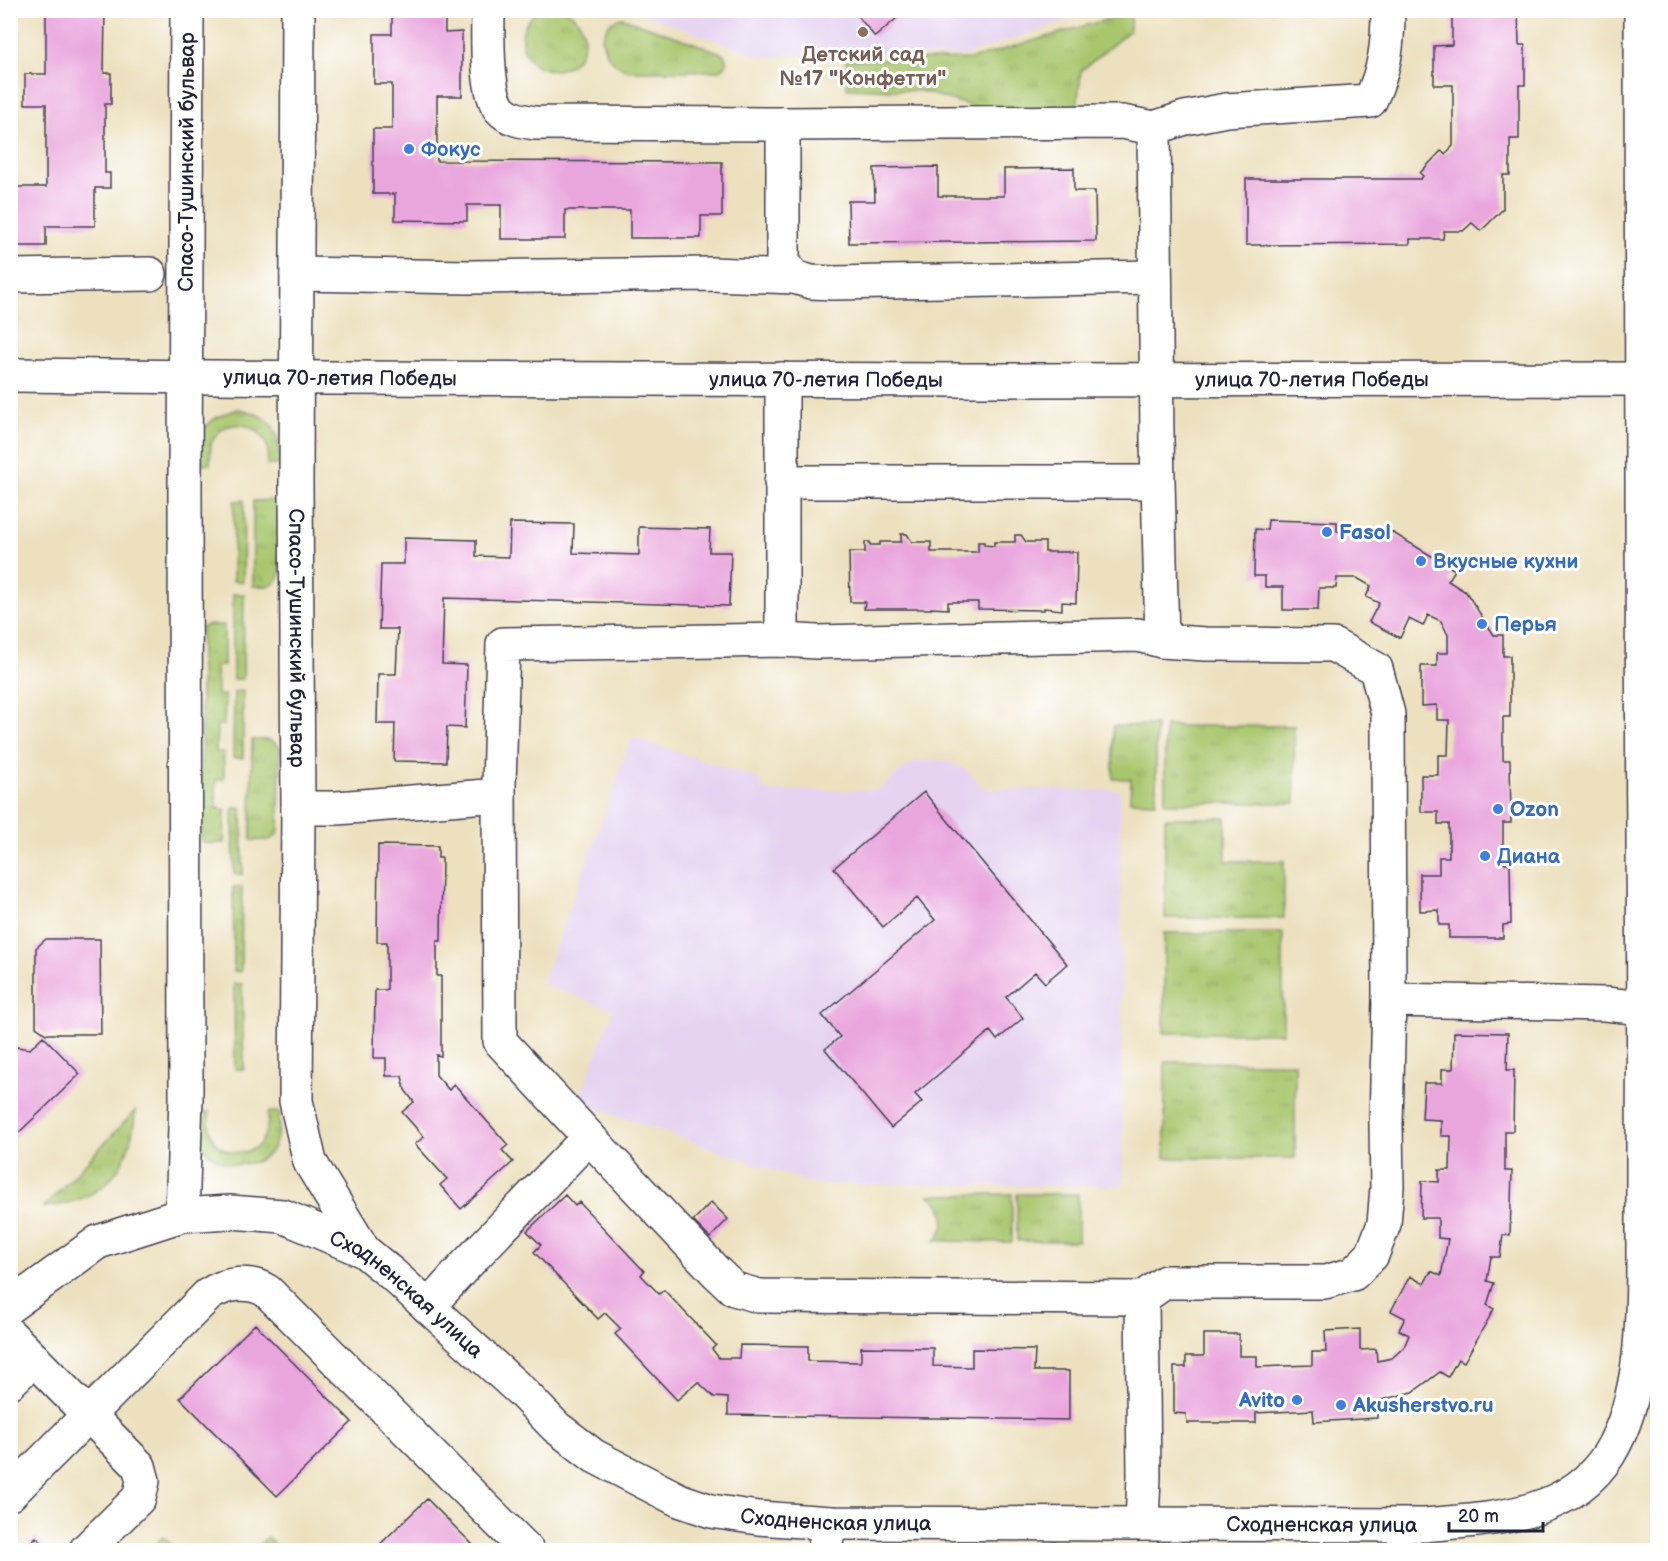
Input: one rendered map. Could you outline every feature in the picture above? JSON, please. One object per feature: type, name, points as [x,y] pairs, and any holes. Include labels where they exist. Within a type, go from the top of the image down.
[{"type":"street","name":"Спасо-Тушинский бульвар","points":[[182,1215],[186,1086],[187,10]]},
{"type":"street","name":"Спасо-Тушинский бульвар","points":[[298,10],[296,1101],[310,1162],[364,1251]]},
{"type":"street","points":[[488,10],[488,57],[493,95],[500,108],[516,120],[535,123],[783,124],[1122,122],[1154,128],[1185,118],[1226,110],[1370,101],[1379,82],[1386,51],[1388,10]]},
{"type":"street","name":"Сходненская улица","points":[[10,1306],[98,1242],[182,1215],[230,1212],[283,1216],[364,1251],[522,1392],[556,1426],[594,1456],[679,1500],[711,1511],[758,1518],[827,1537],[1142,1524],[1423,1525],[1514,1514],[1542,1507],[1570,1494],[1587,1480],[1609,1454],[1623,1427],[1634,1388],[1643,1311],[1641,10]]},
{"type":"street","points":[[783,124],[783,262],[794,277]]},
{"type":"street","points":[[1154,128],[1157,482],[1162,641]]},
{"type":"street","points":[[10,276],[150,274]]},
{"type":"street","points":[[297,274],[481,277],[711,274],[794,277],[811,282],[834,284],[1154,277]]},
{"type":"street","name":"улица 70-летия Победы","points":[[10,375],[297,378],[1641,379]]},
{"type":"street","points":[[782,379],[782,640]]},
{"type":"street","points":[[781,482],[1157,482]]},
{"type":"street","points":[[1138,635],[1162,641],[1205,644],[1333,645],[1376,669],[1388,714],[1389,1000],[1387,1187],[1384,1224],[1372,1255],[1353,1274],[1325,1282],[1165,1282],[1142,1298],[759,1296],[734,1289],[500,1041],[499,795],[503,644],[782,640],[817,642],[1138,635]]},
{"type":"street","points":[[298,808],[337,808],[499,795]]},
{"type":"street","points":[[1389,1000],[1605,1004],[1644,1008]]},
{"type":"street","points":[[428,1307],[589,1137]]},
{"type":"street","points":[[10,1494],[208,1295],[218,1288],[249,1284],[267,1291],[527,1551]]},
{"type":"street","points":[[1142,1298],[1144,1476],[1142,1524]]},
{"type":"street","points":[[10,1335],[139,1466],[143,1481],[139,1498],[86,1551]]},
{"type":"street","points":[[10,1382],[34,1359]]},
{"type":"shaded area","name":"Детский сад №17 \"Конфетти\"","points":[[635,11],[1096,11],[961,56],[807,54],[764,58]]},
{"type":"shaded area","points":[[632,737],[761,780],[762,791],[878,790],[905,767],[919,761],[936,760],[963,768],[976,779],[983,789],[1120,790],[1123,1186],[813,1184],[578,1102],[613,1010],[542,984]]},
{"type":"green space","points":[[553,8],[565,10],[575,17],[582,27],[584,39],[582,51],[575,61],[565,68],[553,70],[541,68],[531,61],[524,51],[522,39],[524,27],[531,17],[541,10]]},
{"type":"green space","points":[[1132,12],[1129,31],[1081,71],[1077,109],[991,112],[921,91],[847,88],[846,60],[971,59]]},
{"type":"green space","points":[[623,18],[719,52],[725,57],[726,64],[719,71],[629,71],[623,69],[611,59],[602,39],[609,24]]},
{"type":"green space","points":[[239,409],[260,416],[273,427],[279,443],[280,465],[267,465],[268,448],[263,437],[248,426],[239,425],[230,426],[215,436],[211,445],[210,464],[197,463],[199,442],[204,429],[217,418]]},
{"type":"green space","points":[[244,500],[243,582],[233,581],[234,501]]},
{"type":"green space","points":[[280,500],[280,576],[272,585],[253,586],[253,501]]},
{"type":"green space","points":[[233,594],[244,594],[243,679],[233,679]]},
{"type":"green space","points":[[207,625],[224,625],[224,666],[216,666],[217,695],[225,695],[224,725],[217,725],[216,752],[224,752],[224,779],[216,780],[216,808],[225,809],[224,843],[201,841],[201,628]]},
{"type":"green space","points":[[243,691],[243,758],[233,758],[234,692]]},
{"type":"green space","points":[[1156,725],[1156,802],[1130,801],[1131,779],[1113,779],[1113,726]]},
{"type":"green space","points":[[1165,726],[1294,726],[1295,803],[1165,803]]},
{"type":"green space","points":[[252,740],[271,741],[280,748],[279,830],[275,837],[268,840],[251,840]]},
{"type":"green space","points":[[233,808],[242,808],[243,874],[234,874]]},
{"type":"green space","points":[[1165,818],[1226,818],[1226,861],[1284,861],[1284,918],[1165,918]]},
{"type":"green space","points":[[233,887],[242,887],[241,972],[234,971]]},
{"type":"green space","points":[[1164,933],[1283,933],[1283,1033],[1164,1033]]},
{"type":"green space","points":[[234,984],[242,984],[244,1069],[235,1069]]},
{"type":"green space","points":[[1165,1062],[1295,1063],[1295,1158],[1165,1158]]},
{"type":"green space","points":[[135,1111],[128,1150],[110,1179],[98,1190],[83,1198],[44,1207]]},
{"type":"green space","points":[[209,1112],[210,1130],[214,1140],[231,1152],[245,1152],[258,1146],[262,1140],[267,1129],[268,1112],[280,1112],[278,1135],[273,1148],[266,1156],[246,1164],[223,1162],[213,1157],[205,1150],[197,1126],[196,1113]]},
{"type":"green space","points":[[1012,1194],[1012,1242],[935,1241],[940,1235],[944,1217],[939,1205],[929,1195]]},
{"type":"green space","points":[[1017,1194],[1078,1194],[1078,1241],[1017,1241]]},
{"type":"green space","points":[[163,1537],[177,1550],[150,1550]]},
{"type":"green space","points":[[267,1537],[280,1550],[254,1550]]},
{"type":"building","points":[[46,10],[105,10],[104,73],[111,73],[111,104],[105,104],[105,173],[110,173],[110,188],[95,188],[95,226],[46,226],[46,246],[10,246],[10,187],[46,187],[46,104],[25,104],[25,74],[46,74]]},
{"type":"building","points":[[392,10],[445,10],[445,33],[462,32],[462,96],[437,96],[437,161],[722,162],[722,216],[701,216],[701,238],[630,238],[630,210],[565,210],[565,239],[501,239],[501,205],[467,205],[467,221],[395,220],[395,194],[373,194],[373,129],[392,129],[392,84],[374,84],[374,34],[392,34]]},
{"type":"building","points":[[853,10],[906,10],[875,37]]},
{"type":"building","points":[[1452,10],[1518,10],[1519,45],[1525,45],[1525,85],[1519,85],[1519,139],[1510,139],[1510,175],[1503,175],[1503,209],[1481,231],[1472,223],[1463,231],[1444,231],[1443,239],[1410,239],[1410,244],[1246,245],[1246,179],[1421,179],[1423,176],[1420,173],[1441,151],[1445,154],[1453,146],[1453,85],[1434,85],[1434,46],[1452,45]]},
{"type":"building","points":[[938,167],[938,196],[1004,196],[1004,169],[1074,168],[1074,191],[1095,191],[1096,241],[849,243],[848,201],[875,201],[874,168]]},
{"type":"building","points":[[1268,520],[1337,522],[1337,531],[1367,532],[1378,539],[1385,528],[1455,570],[1448,581],[1466,592],[1494,635],[1503,635],[1503,656],[1510,656],[1510,717],[1503,717],[1503,760],[1510,760],[1511,823],[1503,823],[1503,863],[1510,863],[1511,924],[1503,925],[1503,938],[1449,938],[1449,925],[1439,925],[1439,910],[1420,911],[1420,874],[1439,874],[1439,857],[1449,857],[1449,824],[1438,824],[1438,812],[1421,812],[1421,775],[1438,775],[1438,755],[1448,755],[1449,720],[1437,720],[1437,705],[1421,706],[1421,666],[1437,666],[1437,653],[1448,653],[1448,635],[1441,621],[1428,615],[1423,626],[1409,619],[1400,638],[1369,622],[1379,603],[1366,597],[1371,586],[1357,578],[1337,578],[1336,588],[1319,588],[1318,610],[1283,610],[1283,587],[1265,587],[1265,576],[1254,576],[1255,529],[1267,530]]},
{"type":"building","points":[[510,523],[574,524],[573,553],[639,555],[639,527],[710,529],[709,552],[731,552],[729,606],[444,598],[442,664],[467,665],[465,728],[447,727],[446,762],[394,761],[395,724],[377,724],[378,674],[396,674],[398,629],[379,629],[381,564],[404,564],[404,538],[476,540],[476,556],[509,557]]},
{"type":"building","points":[[901,534],[907,534],[912,542],[931,542],[931,552],[978,552],[978,542],[994,546],[994,542],[1015,542],[1015,535],[1021,535],[1026,542],[1045,542],[1045,552],[1077,552],[1076,603],[1062,602],[1062,610],[1044,608],[1044,610],[978,609],[978,602],[948,602],[948,609],[864,609],[865,602],[850,602],[849,552],[865,552],[865,542],[870,542],[870,545],[880,545],[880,542],[901,542]]},
{"type":"building","points":[[924,792],[1067,964],[1045,983],[1035,972],[1006,997],[1023,1018],[997,1040],[990,1031],[915,1094],[922,1102],[891,1128],[825,1049],[840,1037],[822,1015],[935,920],[917,898],[883,927],[834,868]]},
{"type":"building","points":[[378,845],[438,846],[438,858],[442,858],[441,941],[437,941],[437,976],[441,976],[441,1056],[436,1055],[436,1075],[449,1090],[454,1084],[508,1145],[502,1150],[513,1162],[461,1209],[440,1185],[447,1179],[415,1144],[424,1137],[402,1112],[414,1102],[405,1090],[402,1076],[386,1076],[386,1058],[374,1058],[375,990],[387,990],[387,942],[377,942]]},
{"type":"building","points":[[46,939],[100,939],[101,1034],[46,1034],[36,1027],[36,948]]},
{"type":"building","points":[[1454,1032],[1508,1033],[1507,1070],[1514,1070],[1513,1131],[1505,1131],[1505,1171],[1512,1171],[1510,1235],[1503,1235],[1500,1257],[1491,1257],[1487,1281],[1494,1283],[1487,1305],[1494,1309],[1464,1362],[1458,1359],[1448,1377],[1440,1372],[1413,1392],[1377,1401],[1377,1418],[1314,1422],[1313,1410],[1256,1413],[1256,1423],[1187,1423],[1186,1414],[1174,1413],[1174,1367],[1186,1367],[1186,1356],[1204,1356],[1204,1334],[1239,1334],[1239,1356],[1257,1356],[1257,1367],[1312,1365],[1312,1352],[1326,1352],[1325,1331],[1360,1329],[1360,1350],[1376,1349],[1377,1361],[1392,1358],[1404,1347],[1409,1335],[1399,1330],[1405,1318],[1391,1311],[1410,1276],[1424,1284],[1431,1271],[1441,1276],[1448,1239],[1438,1238],[1438,1218],[1421,1218],[1422,1181],[1439,1182],[1439,1170],[1450,1170],[1451,1136],[1441,1136],[1441,1120],[1422,1119],[1424,1083],[1442,1083],[1442,1069],[1453,1069]]},
{"type":"building","points":[[43,1036],[80,1074],[10,1141],[10,1053],[17,1047],[30,1049]]},
{"type":"building","points":[[565,1195],[575,1206],[579,1202],[644,1271],[641,1275],[659,1294],[664,1290],[716,1345],[712,1349],[719,1358],[739,1358],[740,1345],[808,1346],[808,1361],[861,1362],[861,1347],[933,1348],[933,1366],[972,1367],[972,1349],[1035,1350],[1034,1371],[1069,1371],[1069,1420],[728,1415],[728,1398],[714,1397],[698,1382],[677,1400],[615,1334],[621,1329],[605,1313],[598,1319],[534,1252],[541,1245],[527,1231]]},
{"type":"building","points":[[711,1202],[728,1219],[710,1238],[693,1221]]},
{"type":"building","points":[[255,1324],[352,1422],[277,1496],[180,1398]]},
{"type":"building","points":[[427,1499],[478,1550],[374,1550]]},
{"type":"building","points":[[36,1537],[50,1550],[23,1550]]},
{"type":"place","name":"Детский сад №17 \"Конфетти\"","points":[[863,32]]},
{"type":"place","name":"Фокус","points":[[409,149]]},
{"type":"place","name":"Fasol","points":[[1327,532]]},
{"type":"place","name":"Вкусные кухни","points":[[1421,561]]},
{"type":"place","name":"Перья","points":[[1482,624]]},
{"type":"place","name":"Ozon","points":[[1498,809]]},
{"type":"place","name":"Диана","points":[[1485,856]]},
{"type":"place","name":"Avito","points":[[1297,1400]]},
{"type":"place","name":"Akusherstvo.ru","points":[[1341,1405]]}]
